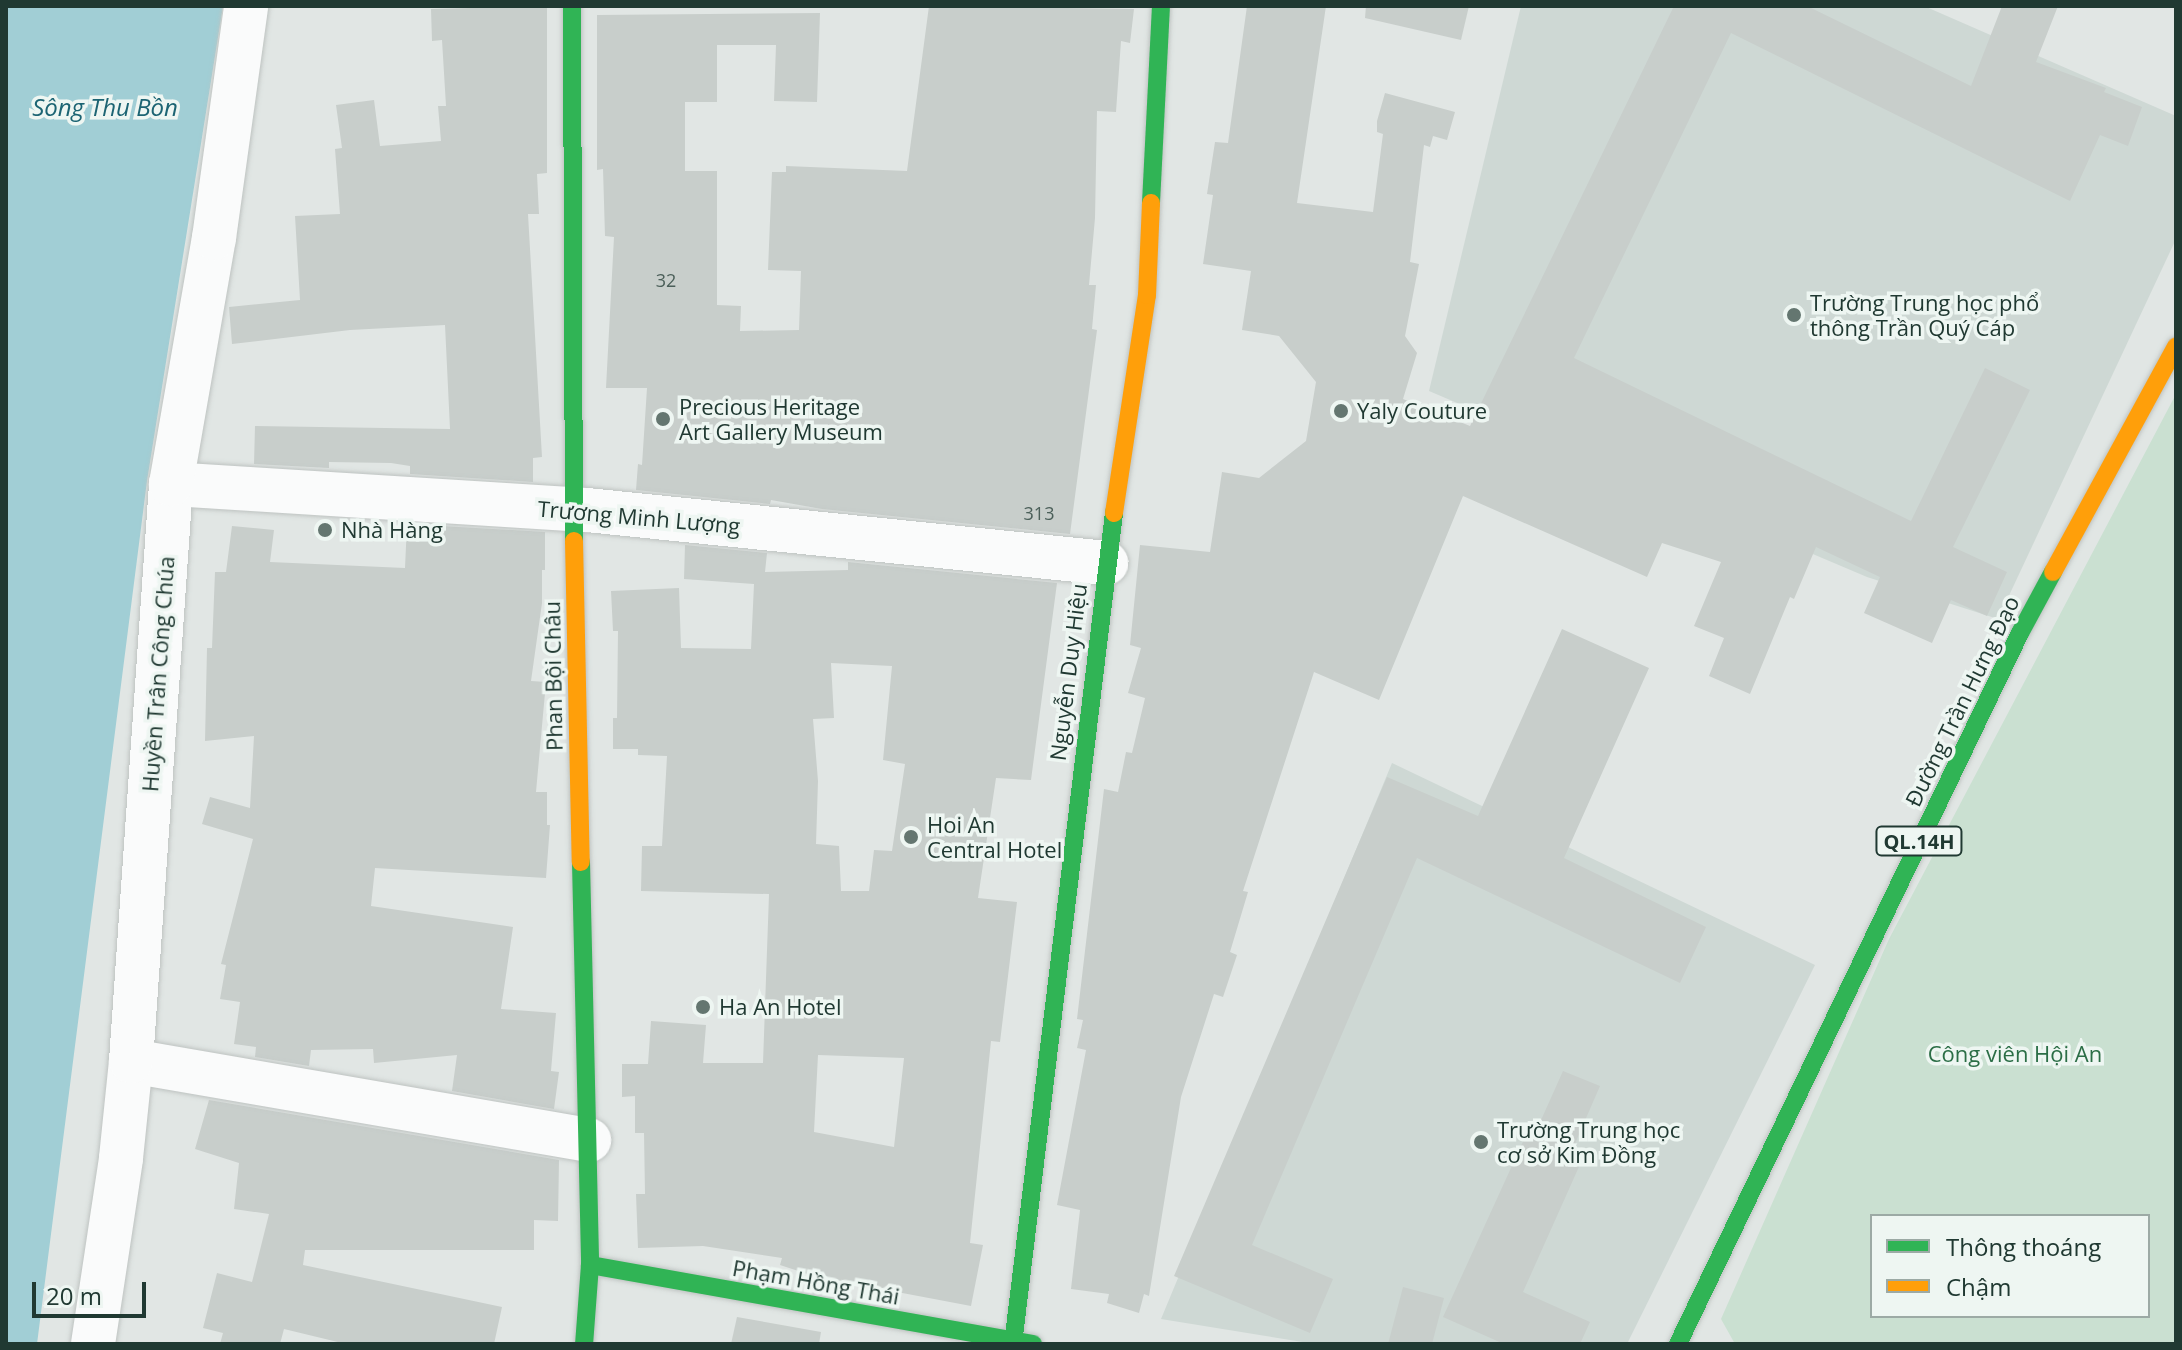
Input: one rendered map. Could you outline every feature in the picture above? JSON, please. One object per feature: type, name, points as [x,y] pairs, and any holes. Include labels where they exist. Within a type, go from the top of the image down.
[{"type":"main road","name":"Phan Bội Châu","points":[[572,6],[573,509],[589,1140],[590,1265],[584,1344]]},
{"type":"main road","name":"Nguyễn Duy Hiệu","points":[[1013,1343],[1106,563],[1147,295],[1161,6]]},
{"type":"main road","name":"Đường Trần Hưng Đạo","points":[[1678,1344],[2020,633],[2176,346]]},
{"type":"main road","name":"Phạm Hồng Thái","points":[[590,1265],[1013,1343],[1033,1344]]},
{"type":"street","name":"Huyền Trân Công Chúa","points":[[93,1344],[121,1158],[131,1061],[171,484],[214,238],[246,6]]},
{"type":"street","name":"Trương Minh Lượng","points":[[171,484],[573,509],[1106,563]]},
{"type":"street","points":[[131,1061],[589,1140]]},
{"type":"shaded area","name":"Trường Trung học phổ thông Trần Quý Cáp","points":[[1521,6],[1924,6],[2176,116],[2176,239],[1998,619],[1867,577],[1429,391]]},
{"type":"shaded area","name":"Trường Trung học cơ sở Kim Đồng","points":[[1392,763],[1815,965],[1627,1344],[1315,1344],[1161,1319]]},
{"type":"green space","name":"Công viên Hội An","points":[[2176,394],[2176,1344],[1735,1344],[1721,1319],[1889,939]]},
{"type":"water","name":"Sông Thu Bồn","points":[[6,6],[223,6],[147,481],[37,1344],[6,1344]]},
{"type":"building","points":[[547,6],[547,173],[537,174],[539,214],[528,214],[542,457],[533,458],[533,482],[410,474],[410,466],[391,463],[329,462],[329,468],[254,464],[255,426],[450,429],[445,325],[350,330],[232,344],[229,307],[300,300],[295,216],[340,214],[335,149],[342,148],[336,105],[374,100],[380,146],[441,141],[438,106],[446,106],[442,40],[432,41],[431,9]]},
{"type":"building","points":[[929,6],[1134,9],[1130,43],[1121,41],[1116,112],[1097,111],[1095,218],[1089,285],[1096,285],[1092,329],[1097,330],[1070,534],[822,509],[771,500],[770,504],[636,490],[638,464],[642,465],[647,388],[606,388],[614,237],[605,236],[603,169],[597,170],[597,15],[820,13],[817,102],[774,101],[776,45],[717,45],[717,102],[685,102],[685,171],[717,171],[717,305],[741,306],[740,331],[799,330],[801,271],[768,270],[772,172],[786,172],[786,166],[907,171]]},
{"type":"building","points":[[1247,6],[1326,6],[1297,203],[1373,212],[1383,134],[1377,132],[1377,121],[1385,93],[1455,112],[1447,140],[1433,136],[1430,147],[1424,145],[1410,262],[1419,264],[1405,336],[1417,353],[1403,399],[1470,426],[1674,6],[1807,6],[1971,86],[2002,6],[2058,6],[2036,62],[2106,88],[2104,92],[2142,107],[2128,146],[2100,135],[2070,201],[1731,33],[1574,358],[1911,521],[1985,368],[2030,390],[1953,547],[2007,572],[1987,616],[1951,600],[1932,643],[1864,613],[1880,577],[1816,547],[1794,599],[1790,597],[1750,694],[1709,676],[1724,638],[1694,626],[1721,562],[1662,543],[1647,577],[1463,496],[1379,700],[1314,672],[1243,891],[1248,892],[1230,952],[1237,955],[1223,997],[1214,994],[1181,1097],[1149,1296],[1144,1294],[1139,1313],[1107,1303],[1109,1294],[1071,1289],[1080,1210],[1057,1205],[1086,1050],[1077,1048],[1083,1020],[1077,1019],[1104,789],[1118,792],[1126,752],[1132,753],[1145,698],[1128,693],[1141,648],[1130,645],[1140,545],[1210,552],[1222,472],[1259,478],[1306,441],[1316,382],[1279,336],[1242,330],[1251,271],[1203,264],[1213,195],[1207,194],[1215,142],[1228,143]]},
{"type":"building","points":[[1366,6],[1469,6],[1461,40],[1365,18]]},
{"type":"building","points":[[407,524],[545,532],[542,603],[531,681],[546,682],[536,792],[547,792],[547,825],[550,825],[546,878],[375,868],[371,906],[513,927],[501,1009],[556,1013],[551,1071],[559,1072],[554,1109],[452,1091],[457,1055],[374,1063],[373,1049],[311,1050],[309,1066],[255,1057],[256,1047],[234,1044],[240,1002],[220,999],[226,965],[221,964],[253,839],[202,824],[210,797],[250,808],[254,736],[205,741],[207,648],[212,648],[215,572],[226,572],[232,526],[274,530],[270,562],[405,568]]},
{"type":"building","points":[[685,545],[767,553],[765,572],[848,570],[848,562],[1057,583],[1031,780],[996,778],[978,898],[1017,902],[1000,1042],[991,1041],[970,1243],[983,1245],[971,1306],[839,1281],[838,1284],[780,1265],[782,1258],[703,1246],[638,1248],[636,1194],[645,1194],[644,1133],[635,1133],[635,1096],[622,1097],[622,1064],[648,1064],[651,1021],[706,1025],[703,1063],[763,1063],[769,894],[641,891],[642,846],[662,846],[667,756],[638,755],[638,749],[613,749],[613,718],[617,718],[618,631],[613,631],[611,591],[679,588],[681,648],[751,649],[754,584],[684,579]],"holes":[[[831,663],[892,666],[883,760],[905,764],[892,851],[874,850],[869,891],[841,891],[839,846],[816,844],[818,781],[813,719],[834,718]],[[818,1055],[904,1058],[894,1147],[814,1132]]]},
{"type":"building","points":[[1562,629],[1649,668],[1564,858],[1706,927],[1680,983],[1417,858],[1252,1245],[1333,1279],[1310,1333],[1174,1276],[1387,777],[1478,816]]},
{"type":"building","points":[[1563,1071],[1600,1086],[1570,1155],[1582,1160],[1523,1292],[1590,1322],[1580,1344],[1504,1344],[1443,1317],[1526,1135],[1533,1138]]},
{"type":"building","points":[[209,1100],[559,1160],[558,1221],[534,1220],[534,1250],[305,1250],[303,1265],[502,1307],[494,1344],[346,1344],[284,1329],[280,1344],[220,1344],[223,1333],[203,1328],[217,1273],[252,1282],[269,1214],[234,1209],[239,1163],[195,1149]]},
{"type":"building","points":[[1403,1287],[1444,1298],[1432,1344],[1388,1344]]},
{"type":"building","points":[[737,1317],[821,1332],[819,1344],[731,1344]]},
{"type":"traffic: fast","points":[[572,6],[574,541]]},
{"type":"traffic: fast","points":[[1151,203],[1161,6]]},
{"type":"traffic: fast","points":[[1013,1344],[1114,513]]},
{"type":"traffic: fast","points":[[1678,1344],[2020,633],[2053,572]]},
{"type":"traffic: fast","points":[[581,862],[590,1265],[584,1344]]},
{"type":"traffic: fast","points":[[590,1265],[1033,1344]]},
{"type":"traffic: slow","points":[[1114,513],[1147,295],[1151,203]]},
{"type":"traffic: slow","points":[[2053,572],[2176,346]]},
{"type":"traffic: slow","points":[[574,541],[581,862]]},
{"type":"place","name":"Trường Trung học phổ thông Trần Quý Cáp","points":[[1794,315]]},
{"type":"place","name":"Yaly Couture","points":[[1341,411]]},
{"type":"place","name":"Precious Heritage Art Gallery Museum","points":[[663,419]]},
{"type":"place","name":"Nhà Hàng","points":[[325,530]]},
{"type":"place","name":"Hoi An Central Hotel","points":[[911,837]]},
{"type":"place","name":"Ha An Hotel","points":[[703,1007]]},
{"type":"place","name":"Trường Trung học cơ sở Kim Đồng","points":[[1481,1142]]}]
